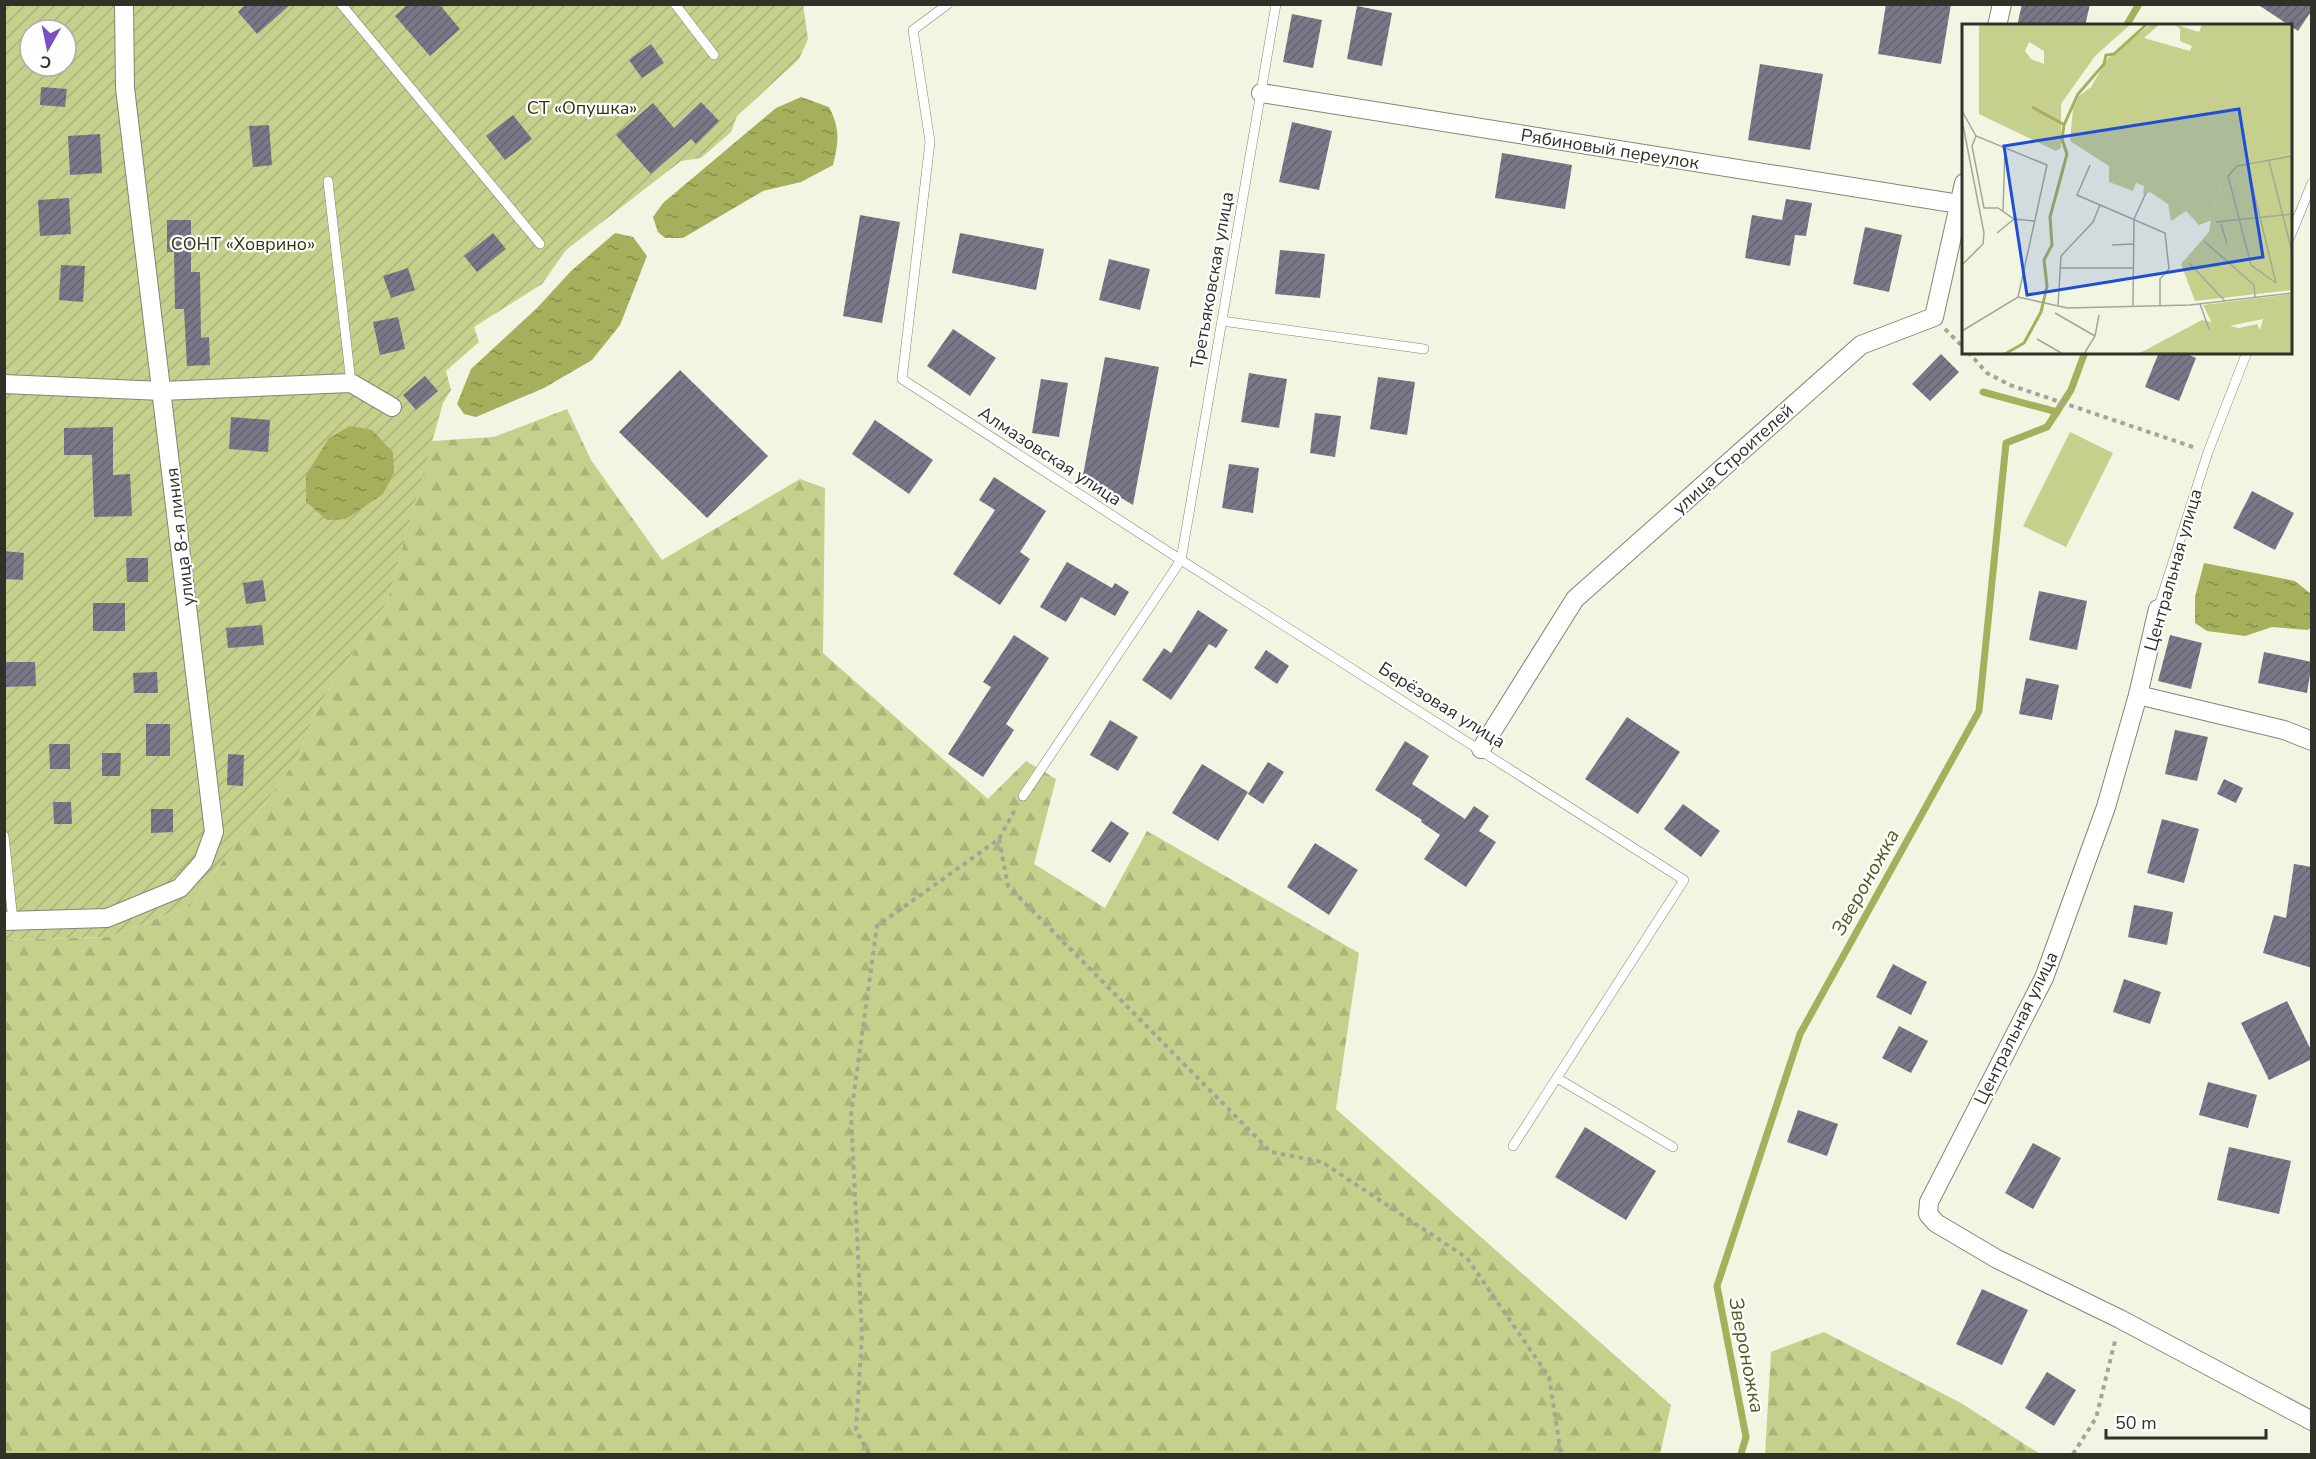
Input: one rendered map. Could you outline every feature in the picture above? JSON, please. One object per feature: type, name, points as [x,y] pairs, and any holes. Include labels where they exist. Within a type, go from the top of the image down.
[{"type":"street","name":"улица 8-я линия","points":[[9,921],[107,918],[180,888],[203,862],[214,832],[125,88],[124,4]]},
{"type":"street","points":[[1997,24],[2002,4]]},
{"type":"street","name":"Рябиновый переулок","points":[[1261,93],[1959,204]]},
{"type":"street","name":"улица Строителей","points":[[1481,749],[1575,599],[1861,345],[1934,317],[1962,191]]},
{"type":"street","points":[[4,384],[162,391],[351,383],[392,407]]},
{"type":"street","name":"Центральная улица","points":[[2158,609],[2138,695],[2106,807],[2044,978],[1928,1208],[1928,1214],[1936,1224],[1997,1259],[2309,1414]]},
{"type":"street","points":[[2138,695],[2284,730],[2312,741]]},
{"type":"lane","points":[[341,4],[540,244]]},
{"type":"lane","points":[[675,4],[714,55]]},
{"type":"lane","name":"Алмазовская улица","points":[[948,4],[913,30],[930,142],[902,379],[1181,560]]},
{"type":"lane","name":"Третьяковская улица","points":[[1181,560],[1276,4]]},
{"type":"lane","points":[[328,181],[351,383]]},
{"type":"lane","points":[[2292,232],[2312,183]]},
{"type":"lane","points":[[1222,321],[1424,350]]},
{"type":"lane","name":"Центральная улица","points":[[2158,609],[2208,452],[2246,354]]},
{"type":"lane","points":[[1023,796],[1181,560]]},
{"type":"lane","name":"Берёзовая улица","points":[[1181,560],[1684,880],[1557,1078]]},
{"type":"lane","points":[[4,836],[9,921]]},
{"type":"lane","points":[[1513,1146],[1557,1078],[1673,1147]]},
{"type":"path","points":[[1970,354],[1987,373],[2010,384],[2208,452]]},
{"type":"path","points":[[869,1455],[856,1430],[862,1334],[851,1115],[877,926],[999,839],[1023,796]]},
{"type":"path","points":[[999,839],[1008,886],[1271,1152],[1322,1162],[1467,1258],[1549,1377],[1561,1455]]},
{"type":"path","points":[[2073,1455],[2096,1418],[2120,1319]]},
{"type":"green space","name":"СОНТ «Ховрино»","points":[[803,4],[808,39],[799,59],[737,116],[731,132],[701,158],[681,161],[566,250],[542,284],[474,327],[479,342],[446,371],[451,390],[443,403],[387,602],[318,706],[296,760],[190,906],[108,937],[5,940],[4,5]]},
{"type":"green space","points":[[567,409],[591,460],[662,560],[800,479],[825,488],[823,653],[988,799],[1026,761],[1056,779],[1034,864],[1105,908],[1147,831],[1359,953],[1336,1109],[1671,1405],[1660,1454],[5,1454],[4,940],[108,937],[190,906],[296,760],[318,706],[387,602],[432,441],[494,437]]},
{"type":"green space","points":[[2070,432],[2113,453],[2066,547],[2023,526]]},
{"type":"green space","points":[[1824,1332],[1961,1403],[2040,1454],[1765,1454],[1771,1352]]},
{"type":"water","points":[[801,97],[829,107],[833,115],[837,135],[833,165],[801,182],[763,191],[683,238],[665,238],[658,232],[653,217],[663,203],[776,108]]},
{"type":"water","points":[[615,233],[633,237],[647,256],[620,325],[592,360],[544,388],[476,417],[464,414],[457,404],[471,369],[537,308],[571,271]]},
{"type":"water","points":[[350,426],[372,430],[393,452],[394,473],[383,494],[346,519],[327,520],[306,502],[306,475],[329,438]]},
{"type":"water","points":[[2204,563],[2295,581],[2311,594],[2311,627],[2308,630],[2272,627],[2245,636],[2207,631],[2195,623],[2195,597]]},
{"type":"building","points":[[246,4],[291,4],[257,34],[238,12]]},
{"type":"building","points":[[408,4],[439,4],[460,29],[430,56],[395,16]]},
{"type":"building","points":[[1886,4],[1951,4],[1941,64],[1878,54]]},
{"type":"building","points":[[2022,4],[2090,4],[2085,24],[2017,24]]},
{"type":"building","points":[[2257,4],[2312,4],[2312,10],[2298,31],[2292,27],[2292,24],[2287,24]]},
{"type":"building","points":[[1357,6],[1392,13],[1382,66],[1347,59]]},
{"type":"building","points":[[1292,14],[1322,20],[1313,68],[1283,62]]},
{"type":"building","points":[[651,44],[664,63],[642,78],[629,60]]},
{"type":"building","points":[[1760,64],[1823,74],[1810,150],[1748,140]]},
{"type":"building","points":[[41,87],[67,89],[65,107],[40,105]]},
{"type":"building","points":[[701,102],[719,121],[696,144],[691,139],[651,174],[616,135],[653,103],[674,128]]},
{"type":"building","points":[[513,115],[532,139],[505,160],[486,136]]},
{"type":"building","points":[[1292,122],[1332,131],[1319,190],[1279,182]]},
{"type":"building","points":[[269,125],[272,165],[253,167],[249,126]]},
{"type":"building","points":[[100,134],[102,173],[70,175],[68,136]]},
{"type":"building","points":[[1502,153],[1572,165],[1565,209],[1495,198]]},
{"type":"building","points":[[69,198],[71,234],[40,236],[38,200]]},
{"type":"building","points":[[1786,199],[1812,203],[1806,236],[1795,235],[1790,266],[1745,258],[1752,215],[1782,220]]},
{"type":"building","points":[[860,215],[900,222],[882,323],[843,316]]},
{"type":"building","points":[[167,220],[191,220],[191,272],[200,272],[201,338],[209,337],[210,365],[187,366],[184,309],[175,309],[174,252],[167,252]]},
{"type":"building","points":[[1865,227],[1902,235],[1889,292],[1853,284]]},
{"type":"building","points":[[493,233],[506,249],[477,272],[464,256]]},
{"type":"building","points":[[960,233],[1044,249],[1036,290],[952,273]]},
{"type":"building","points":[[1280,250],[1325,254],[1320,298],[1275,294]]},
{"type":"building","points":[[1109,259],[1150,269],[1140,310],[1099,300]]},
{"type":"building","points":[[61,265],[85,266],[83,302],[59,300]]},
{"type":"building","points":[[408,268],[415,290],[391,298],[383,276]]},
{"type":"building","points":[[398,317],[405,349],[380,355],[373,322]]},
{"type":"building","points":[[953,329],[996,358],[970,396],[927,366]]},
{"type":"building","points":[[1941,354],[1959,372],[1930,401],[1912,384]]},
{"type":"building","points":[[2158,354],[2187,354],[2196,358],[2179,401],[2145,387]]},
{"type":"building","points":[[1105,357],[1159,367],[1133,505],[1083,475]]},
{"type":"building","points":[[680,370],[768,456],[707,518],[619,432]]},
{"type":"building","points":[[1249,373],[1287,379],[1279,428],[1241,422]]},
{"type":"building","points":[[425,376],[438,391],[416,410],[403,395]]},
{"type":"building","points":[[1378,377],[1415,382],[1407,435],[1370,429]]},
{"type":"building","points":[[1041,379],[1068,383],[1059,437],[1032,433]]},
{"type":"building","points":[[1315,413],[1341,416],[1335,457],[1310,453]]},
{"type":"building","points":[[231,417],[270,420],[268,452],[229,449]]},
{"type":"building","points":[[875,420],[933,460],[909,494],[852,454]]},
{"type":"building","points":[[113,427],[113,475],[130,474],[132,516],[94,517],[92,455],[64,455],[64,428]]},
{"type":"building","points":[[1229,464],[1259,468],[1253,513],[1222,508]]},
{"type":"building","points":[[994,477],[1046,511],[1020,552],[1030,559],[1000,605],[953,574],[995,510],[979,500]]},
{"type":"building","points":[[2252,491],[2294,513],[2275,550],[2233,528]]},
{"type":"building","points":[[4,551],[24,553],[23,580],[4,579]]},
{"type":"building","points":[[126,558],[148,558],[148,582],[127,582]]},
{"type":"building","points":[[1067,562],[1112,588],[1115,583],[1129,592],[1115,616],[1081,597],[1066,622],[1040,607]]},
{"type":"building","points":[[263,580],[266,601],[246,604],[243,583]]},
{"type":"building","points":[[2039,591],[2087,601],[2077,650],[2029,640]]},
{"type":"building","points":[[93,603],[125,603],[125,631],[93,631]]},
{"type":"building","points":[[1198,610],[1228,630],[1216,648],[1209,644],[1171,700],[1142,680],[1164,648],[1171,653]]},
{"type":"building","points":[[262,625],[264,645],[228,648],[226,628]]},
{"type":"building","points":[[1014,635],[1049,658],[1006,724],[1014,730],[983,777],[948,754],[991,687],[983,682]]},
{"type":"building","points":[[2170,635],[2202,643],[2191,689],[2158,681]]},
{"type":"building","points":[[1266,650],[1289,666],[1277,684],[1254,668]]},
{"type":"building","points":[[2264,652],[2312,662],[2307,693],[2258,683]]},
{"type":"building","points":[[4,662],[35,662],[36,686],[4,687]]},
{"type":"building","points":[[157,672],[158,693],[134,693],[133,673]]},
{"type":"building","points":[[2026,678],[2059,685],[2052,720],[2019,714]]},
{"type":"building","points":[[1627,717],[1680,752],[1638,814],[1585,779]]},
{"type":"building","points":[[1110,720],[1138,737],[1118,771],[1090,755]]},
{"type":"building","points":[[146,724],[170,724],[170,756],[146,756]]},
{"type":"building","points":[[2175,730],[2208,737],[2197,781],[2165,774]]},
{"type":"building","points":[[1405,741],[1429,756],[1412,784],[1465,819],[1474,806],[1489,816],[1479,831],[1496,842],[1466,887],[1424,859],[1440,835],[1421,822],[1422,820],[1375,790]]},
{"type":"building","points":[[49,744],[70,744],[70,769],[50,769]]},
{"type":"building","points":[[102,753],[121,753],[120,776],[102,776]]},
{"type":"building","points":[[228,754],[244,755],[243,786],[227,785]]},
{"type":"building","points":[[1268,762],[1284,772],[1263,804],[1248,794]]},
{"type":"building","points":[[1202,764],[1248,792],[1218,841],[1172,813]]},
{"type":"building","points":[[2224,779],[2243,788],[2236,803],[2217,794]]},
{"type":"building","points":[[53,802],[71,802],[72,824],[54,824]]},
{"type":"building","points":[[1683,804],[1720,831],[1701,857],[1664,829]]},
{"type":"building","points":[[151,809],[173,809],[173,832],[151,833]]},
{"type":"building","points":[[2162,819],[2199,829],[2184,883],[2147,873]]},
{"type":"building","points":[[1111,821],[1129,833],[1110,863],[1091,851]]},
{"type":"building","points":[[1315,843],[1358,870],[1329,915],[1287,887]]},
{"type":"building","points":[[2294,864],[2312,867],[2312,968],[2263,953],[2274,915],[2286,918]]},
{"type":"building","points":[[2134,905],[2173,912],[2167,945],[2128,937]]},
{"type":"building","points":[[1893,964],[1927,982],[1911,1015],[1876,997]]},
{"type":"building","points":[[2124,979],[2161,992],[2150,1024],[2113,1012]]},
{"type":"building","points":[[2287,1001],[2312,1052],[2312,1059],[2269,1080],[2241,1023]]},
{"type":"building","points":[[1899,1026],[1928,1041],[1911,1073],[1882,1058]]},
{"type":"building","points":[[2208,1082],[2257,1095],[2248,1128],[2199,1115]]},
{"type":"building","points":[[1798,1110],[1838,1124],[1827,1156],[1787,1142]]},
{"type":"building","points":[[1585,1127],[1656,1171],[1626,1220],[1555,1177]]},
{"type":"building","points":[[2033,1143],[2061,1158],[2033,1209],[2005,1193]]},
{"type":"building","points":[[2229,1147],[2291,1161],[2279,1214],[2217,1200]]},
{"type":"building","points":[[1982,1289],[2028,1310],[2002,1365],[1956,1344]]},
{"type":"building","points":[[2047,1372],[2076,1390],[2054,1426],[2025,1408]]},
{"type":"waterway","name":"Звероножка","points":[[2127,24],[2139,4]]},
{"type":"waterway","name":"Звероножка","points":[[1741,1454],[1746,1437],[1717,1286],[1800,1034],[1979,711],[2006,443],[2047,427],[2071,390],[2084,354]]},
{"type":"waterway","points":[[1983,392],[2057,412]]},
{"type":"park label","name":"СТ «Опушка»","points":[[582,108]]}]
